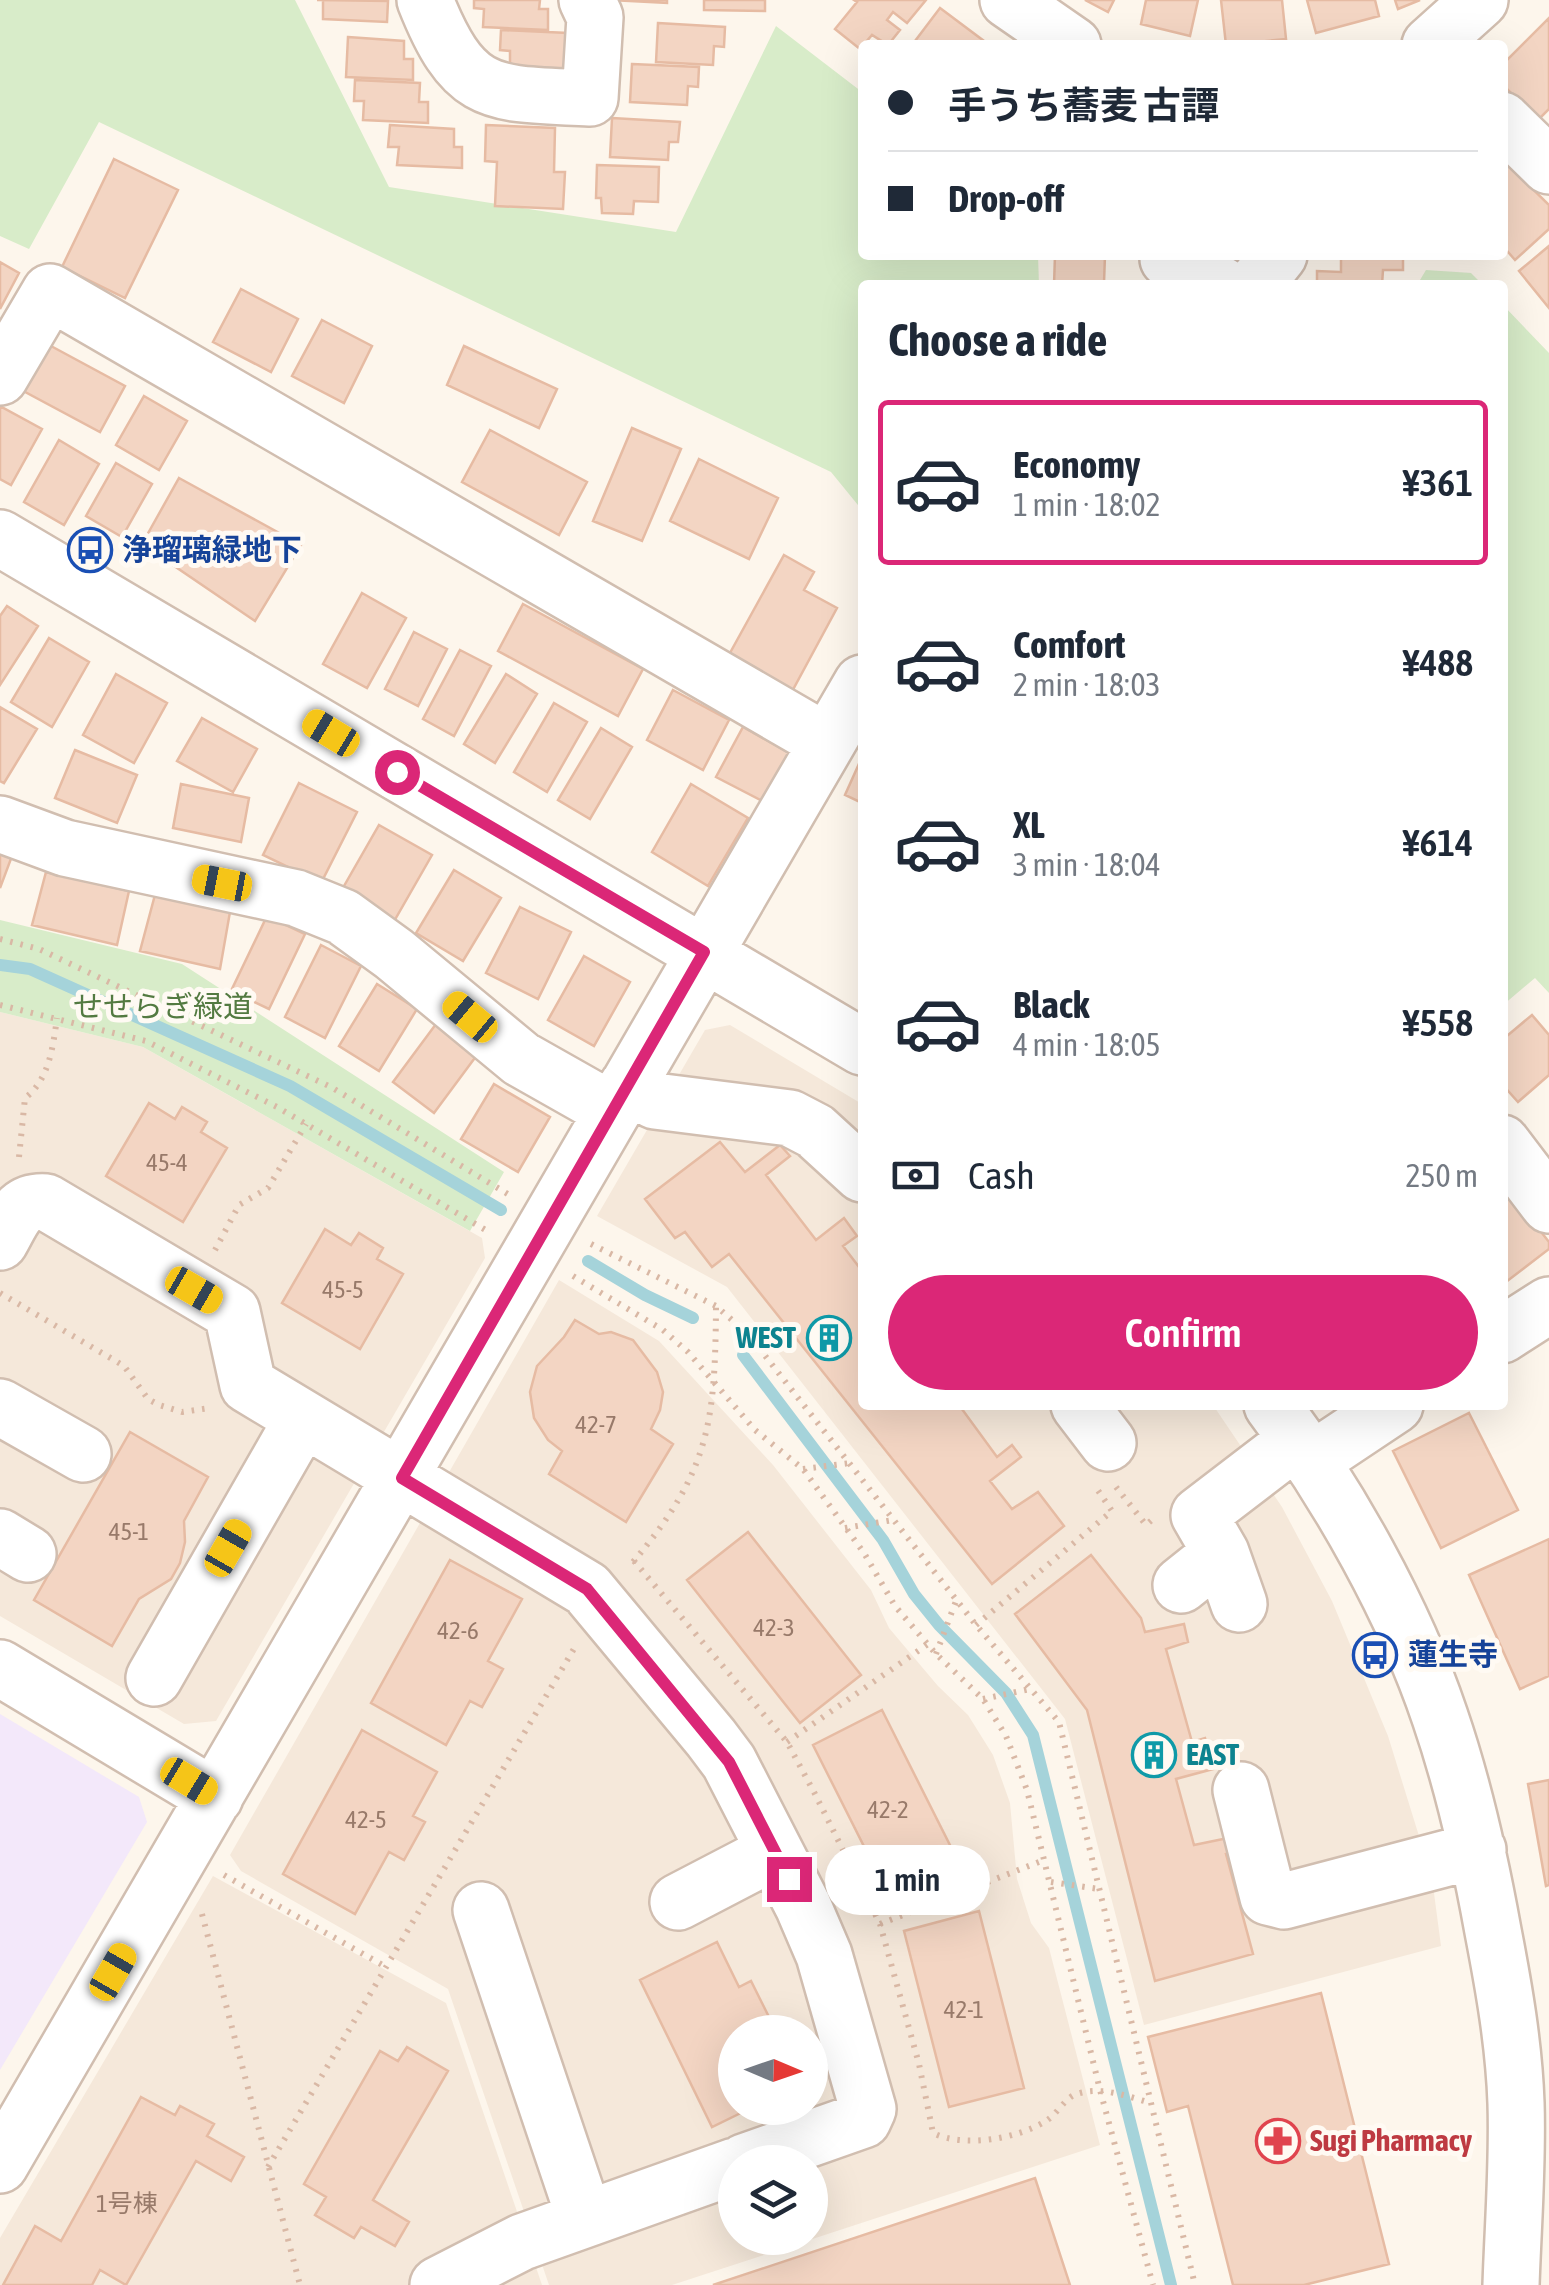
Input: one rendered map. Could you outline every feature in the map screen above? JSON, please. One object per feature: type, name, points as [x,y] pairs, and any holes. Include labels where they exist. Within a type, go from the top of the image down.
[{"type":"street","points":[[425,0],[440,39],[456,62],[482,85],[505,94],[590,98],[595,17],[587,0]]},
{"type":"street","points":[[1008,0],[1066,40]]},
{"type":"street","points":[[1436,40],[1480,0]]},
{"type":"street","points":[[1508,126],[1549,166]]},
{"type":"street","points":[[1170,260],[1212,280]]},
{"type":"street","points":[[1258,280],[1275,260]]},
{"type":"street","points":[[0,378],[50,292],[827,742]]},
{"type":"street","points":[[0,538],[858,1045]]},
{"type":"street","points":[[0,2164],[858,690]]},
{"type":"street","points":[[0,824],[65,848],[296,898],[343,917],[394,954],[520,1059],[620,1098],[790,1118],[815,1131],[858,1170]]},
{"type":"street","points":[[1508,1152],[1549,1205]]},
{"type":"street","points":[[0,1242],[19,1209],[31,1200],[46,1202],[232,1312],[248,1385],[587,1589],[729,1762],[824,1955],[868,2109],[863,2120],[792,2145]]},
{"type":"street","points":[[1508,1331],[1549,1305]]},
{"type":"street","points":[[0,1407],[82,1454]]},
{"type":"street","points":[[1239,1604],[1201,1569],[1199,1515],[1293,1435],[1379,1410]]},
{"type":"street","points":[[154,1678],[304,1418]]},
{"type":"street","points":[[1293,1435],[1373,1568],[1412,1648],[1440,1716],[1478,1850],[1508,2014],[1533,2106],[1511,2285]]},
{"type":"street","points":[[0,1668],[215,1796]]},
{"type":"street","points":[[1241,1790],[1268,1897],[1284,1901],[1478,1850]]},
{"type":"street","points":[[678,1902],[774,1852]]},
{"type":"street","points":[[481,1910],[585,2219]]},
{"type":"street","points":[[438,2285],[522,2242],[718,2172]]},
{"type":"path","points":[[0,938],[39,949],[332,1087],[527,1206]]},
{"type":"path","points":[[0,1005],[146,1041],[306,1124],[505,1242]]},
{"type":"path","points":[[18,1166],[25,1098],[38,1088],[52,1052],[57,1018]]},
{"type":"path","points":[[194,1290],[239,1205],[268,1188],[306,1124]]},
{"type":"path","points":[[577,1236],[716,1306],[748,1334],[976,1625],[1059,1722],[1195,2285]]},
{"type":"path","points":[[559,1267],[663,1330],[688,1352],[755,1430],[803,1469],[896,1606],[936,1654],[983,1699],[1006,1736],[1027,1790],[1100,2090],[1153,2285]]},
{"type":"path","points":[[0,1293],[124,1366],[148,1398],[159,1404],[182,1412],[217,1406]]},
{"type":"path","points":[[716,1306],[716,1386],[708,1433],[694,1474],[678,1504],[634,1561],[787,1742],[880,1924],[919,2064],[933,2133],[951,2142],[996,2139],[1043,2124],[1071,2096],[1100,2090],[1151,2103]]},
{"type":"path","points":[[803,1469],[850,1463]]},
{"type":"path","points":[[976,1625],[1112,1511],[1096,1489],[1110,1479],[1146,1525],[1160,1514]]},
{"type":"path","points":[[845,1528],[894,1520]]},
{"type":"path","points":[[936,1654],[957,1600]]},
{"type":"path","points":[[268,2167],[578,1641]]},
{"type":"path","points":[[787,1742],[928,1644]]},
{"type":"path","points":[[983,1699],[1030,1690]]},
{"type":"path","points":[[880,1924],[1044,1860]]},
{"type":"path","points":[[210,1866],[386,1967]]},
{"type":"path","points":[[1050,1882],[1099,1889]]},
{"type":"path","points":[[200,1909],[300,2285]]},
{"type":"shaded area","points":[[0,1012],[143,1047],[482,1238],[485,1258],[216,1721],[184,1724],[0,1616]]},
{"type":"shaded area","points":[[730,1025],[858,1102],[858,1410],[1216,1410],[1282,1507],[1332,1601],[1388,1736],[1432,1878],[1441,1946],[1144,2025],[1065,1719],[727,1287],[597,1216],[705,1030]]},
{"type":"shaded area","points":[[559,1280],[659,1341],[773,1465],[871,1590],[889,1628],[968,1715],[993,1755],[1010,1803],[1017,1879],[1031,1923],[1049,1948],[1100,2145],[828,2234],[828,2145],[718,2145],[718,2255],[764,2255],[672,2285],[549,2285],[448,1989],[241,1871],[230,1855]]},
{"type":"shaded area","points":[[0,1714],[139,1797],[147,1822],[0,2070]]},
{"type":"shaded area","points":[[213,1876],[446,2003],[542,2285],[0,2285],[0,2238]]},
{"type":"green space","points":[[0,0],[295,0],[389,187],[676,232],[776,26],[858,89],[858,260],[1038,260],[1039,280],[858,280],[858,505],[831,472],[99,122],[29,249],[0,236]]},
{"type":"green space","points":[[1426,270],[1471,273],[1478,280],[1420,280]]},
{"type":"green space","points":[[1508,310],[1549,353],[1549,993],[1535,978],[1508,1001]]},
{"type":"green space","name":"せせらぎ緑道","points":[[0,920],[182,964],[504,1172],[470,1231],[143,1047],[0,1012]]},
{"type":"building","points":[[323,0],[388,1],[387,22],[323,19]]},
{"type":"building","points":[[474,0],[540,0],[539,9],[548,9],[548,30],[483,27],[484,9],[474,8]]},
{"type":"building","points":[[610,0],[667,0],[667,3]]},
{"type":"building","points":[[704,0],[765,0],[765,11],[704,10]]},
{"type":"building","points":[[854,0],[926,0],[907,23],[893,12],[887,20],[900,30],[892,40],[872,35],[868,40],[858,40],[858,47],[835,29],[857,2]]},
{"type":"building","points":[[1085,0],[1114,0],[1108,12]]},
{"type":"building","points":[[1146,0],[1198,0],[1190,36],[1141,24]]},
{"type":"building","points":[[1221,0],[1282,0],[1286,39],[1225,40]]},
{"type":"building","points":[[1307,0],[1375,0],[1379,16],[1316,33]]},
{"type":"building","points":[[1395,0],[1420,0],[1398,9]]},
{"type":"building","points":[[940,8],[983,40],[916,40]]},
{"type":"building","points":[[1549,18],[1549,109],[1538,120],[1508,90],[1508,59]]},
{"type":"building","points":[[658,23],[725,27],[724,47],[714,46],[713,65],[656,62]]},
{"type":"building","points":[[501,30],[568,33],[567,71],[510,69],[510,51],[500,50]]},
{"type":"building","points":[[348,37],[404,41],[404,59],[413,59],[413,80],[346,77]]},
{"type":"building","points":[[632,64],[699,67],[698,87],[688,86],[687,105],[630,102]]},
{"type":"building","points":[[355,80],[420,83],[419,102],[428,102],[428,123],[363,120],[364,101],[354,101]]},
{"type":"building","points":[[612,118],[680,122],[678,142],[669,142],[668,160],[610,157]]},
{"type":"building","points":[[390,125],[454,129],[454,147],[462,147],[462,168],[397,165],[399,147],[388,147]]},
{"type":"building","points":[[486,125],[555,128],[554,172],[565,172],[563,209],[495,206],[497,162],[485,161]]},
{"type":"building","points":[[114,159],[178,190],[125,298],[62,267]]},
{"type":"building","points":[[597,165],[659,167],[658,202],[634,201],[633,214],[602,213],[601,198],[596,198]]},
{"type":"building","points":[[1508,165],[1549,205],[1549,229],[1515,260],[1508,252]]},
{"type":"building","points":[[1549,246],[1549,308],[1519,271]]},
{"type":"building","points":[[1055,260],[1105,260],[1104,280],[1054,280]]},
{"type":"building","points":[[1341,260],[1403,260],[1403,270],[1383,270],[1382,280],[1317,280],[1317,271],[1341,272]]},
{"type":"building","points":[[0,262],[19,273],[0,309]]},
{"type":"building","points":[[241,289],[298,319],[271,372],[213,342]]},
{"type":"building","points":[[322,320],[372,346],[344,403],[292,376]]},
{"type":"building","points":[[38,339],[125,386],[100,432],[14,386]]},
{"type":"building","points":[[464,346],[557,389],[539,428],[447,385]]},
{"type":"building","points":[[144,396],[187,421],[159,470],[116,445]]},
{"type":"building","points":[[0,406],[42,429],[11,485],[0,479]]},
{"type":"building","points":[[632,428],[681,449],[642,541],[593,521]]},
{"type":"building","points":[[490,430],[587,482],[559,535],[462,482]]},
{"type":"building","points":[[59,440],[99,464],[64,525],[24,502]]},
{"type":"building","points":[[699,459],[778,498],[749,559],[670,521]]},
{"type":"building","points":[[116,463],[152,484],[122,537],[86,516]]},
{"type":"building","points":[[179,478],[301,545],[255,621],[142,544]]},
{"type":"building","points":[[784,555],[814,572],[804,590],[837,608],[789,697],[725,662]]},
{"type":"building","points":[[362,593],[406,618],[367,688],[323,664]]},
{"type":"building","points":[[523,604],[643,669],[618,716],[498,651]]},
{"type":"building","points":[[7,606],[38,626],[0,685],[0,616]]},
{"type":"building","points":[[414,632],[447,649],[418,706],[385,689]]},
{"type":"building","points":[[49,638],[89,662],[52,727],[11,702]]},
{"type":"building","points":[[460,650],[491,666],[454,736],[423,719]]},
{"type":"building","points":[[116,674],[167,703],[134,763],[83,735]]},
{"type":"building","points":[[506,674],[537,694],[495,763],[464,744]]},
{"type":"building","points":[[673,690],[729,720],[703,770],[647,740]]},
{"type":"building","points":[[554,703],[587,722],[547,792],[514,772]]},
{"type":"building","points":[[0,707],[37,729],[4,783],[0,781]]},
{"type":"building","points":[[202,718],[257,749],[233,792],[177,761]]},
{"type":"building","points":[[743,727],[791,754],[766,803],[716,777]]},
{"type":"building","points":[[601,728],[632,747],[590,819],[558,800]]},
{"type":"building","points":[[75,750],[137,775],[117,823],[55,798]]},
{"type":"building","points":[[858,766],[858,801],[845,795]]},
{"type":"building","points":[[299,783],[357,812],[321,883],[263,855]]},
{"type":"building","points":[[181,784],[249,798],[241,842],[173,828]]},
{"type":"building","points":[[691,784],[748,818],[708,886],[652,852]]},
{"type":"building","points":[[379,825],[432,855],[393,923],[340,893]]},
{"type":"building","points":[[0,842],[15,848],[0,888]]},
{"type":"building","points":[[454,870],[501,898],[463,961],[416,933]]},
{"type":"building","points":[[46,872],[129,891],[117,945],[32,925]]},
{"type":"building","points":[[156,891],[230,912],[220,969],[140,951]]},
{"type":"building","points":[[520,907],[571,932],[538,999],[486,973]]},
{"type":"building","points":[[267,916],[305,934],[269,1009],[231,991]]},
{"type":"building","points":[[321,945],[361,966],[325,1038],[285,1017]]},
{"type":"building","points":[[584,956],[630,982],[594,1046],[548,1020]]},
{"type":"building","points":[[377,984],[417,1009],[379,1071],[339,1046]]},
{"type":"building","points":[[1532,1015],[1549,1035],[1549,1075],[1518,1102],[1508,1091],[1508,1035]]},
{"type":"building","points":[[436,1024],[477,1055],[434,1113],[393,1082]]},
{"type":"building","points":[[494,1084],[550,1117],[518,1172],[461,1139]]},
{"type":"building","points":[[149,1103],[175,1119],[182,1107],[207,1122],[201,1132],[227,1148],[183,1222],[106,1176]]},
{"type":"building","name":"WEST","points":[[720,1142],[745,1172],[780,1145],[790,1156],[766,1175],[816,1240],[844,1218],[857,1236],[843,1246],[858,1266],[858,1410],[963,1410],[997,1457],[1012,1445],[1021,1457],[990,1481],[1012,1509],[1038,1492],[1064,1526],[992,1584],[729,1254],[712,1267],[685,1232],[675,1238],[645,1199]]},
{"type":"building","points":[[1508,1193],[1549,1242],[1549,1249],[1508,1280]]},
{"type":"building","points":[[325,1229],[351,1245],[359,1233],[383,1248],[377,1259],[403,1274],[360,1349],[282,1303]]},
{"type":"building","points":[[575,1320],[599,1334],[611,1332],[633,1340],[657,1372],[663,1392],[651,1429],[673,1444],[626,1522],[549,1474],[562,1451],[548,1440],[534,1418],[530,1392],[537,1366]]},
{"type":"building","points":[[1469,1413],[1518,1510],[1441,1548],[1393,1451]]},
{"type":"building","points":[[130,1432],[208,1477],[184,1521],[185,1542],[171,1579],[139,1599],[112,1646],[34,1600]]},
{"type":"building","points":[[748,1532],[861,1675],[800,1723],[687,1580]]},
{"type":"building","points":[[1549,1539],[1549,1676],[1520,1689],[1469,1575]]},
{"type":"building","name":"EAST","points":[[1091,1555],[1141,1618],[1145,1632],[1184,1624],[1188,1642],[1166,1649],[1192,1742],[1205,1738],[1213,1769],[1176,1779],[1194,1845],[1228,1838],[1231,1853],[1226,1854],[1253,1954],[1155,1981],[1087,1710],[1015,1614]]},
{"type":"building","points":[[450,1560],[522,1599],[488,1661],[503,1669],[482,1707],[470,1701],[446,1745],[371,1703]]},
{"type":"building","points":[[882,1710],[964,1873],[895,1908],[813,1745]]},
{"type":"building","points":[[362,1730],[437,1772],[413,1816],[425,1822],[404,1860],[389,1852],[355,1914],[283,1874]]},
{"type":"building","points":[[1549,1780],[1549,1885],[1546,1886],[1528,1784]]},
{"type":"building","points":[[979,1911],[1024,2088],[949,2107],[904,1931]]},
{"type":"building","points":[[717,1942],[739,1987],[751,1981],[768,2015],[718,2015],[718,2124],[712,2127],[640,1980]]},
{"type":"building","points":[[1321,1993],[1389,2264],[1304,2285],[1233,2285],[1188,2106],[1167,2112],[1148,2037]]},
{"type":"building","points":[[407,2047],[448,2071],[373,2200],[409,2222],[395,2246],[361,2227],[354,2238],[315,2215],[326,2197],[304,2184],[380,2051],[398,2061]]},
{"type":"building","points":[[141,2097],[175,2115],[180,2106],[214,2124],[207,2136],[244,2157],[231,2181],[196,2161],[126,2285],[100,2270],[92,2285],[3,2285],[35,2226],[61,2241]]},
{"type":"building","points":[[1035,2178],[1070,2285],[713,2285],[803,2255],[828,2255],[828,2247]]},
{"type":"waterway","points":[[0,965],[30,969],[290,1086],[501,1210]]},
{"type":"waterway","points":[[588,1261],[693,1318]]},
{"type":"waterway","points":[[743,1355],[883,1540],[914,1594],[1006,1693],[1033,1735],[1171,2285]]},
{"type":"place","name":"浄瑠璃緑地下","points":[[90,550]]},
{"type":"place","name":"WEST","points":[[829,1338]]},
{"type":"place","name":"蓮生寺","points":[[1375,1655]]},
{"type":"place","name":"EAST","points":[[1154,1755]]},
{"type":"place","name":"Sugi Pharmacy","points":[[1278,2141]]},
{"type":"route","points":[[397,772],[704,952],[402,1478],[587,1589],[729,1762],[789,1879]]}]
